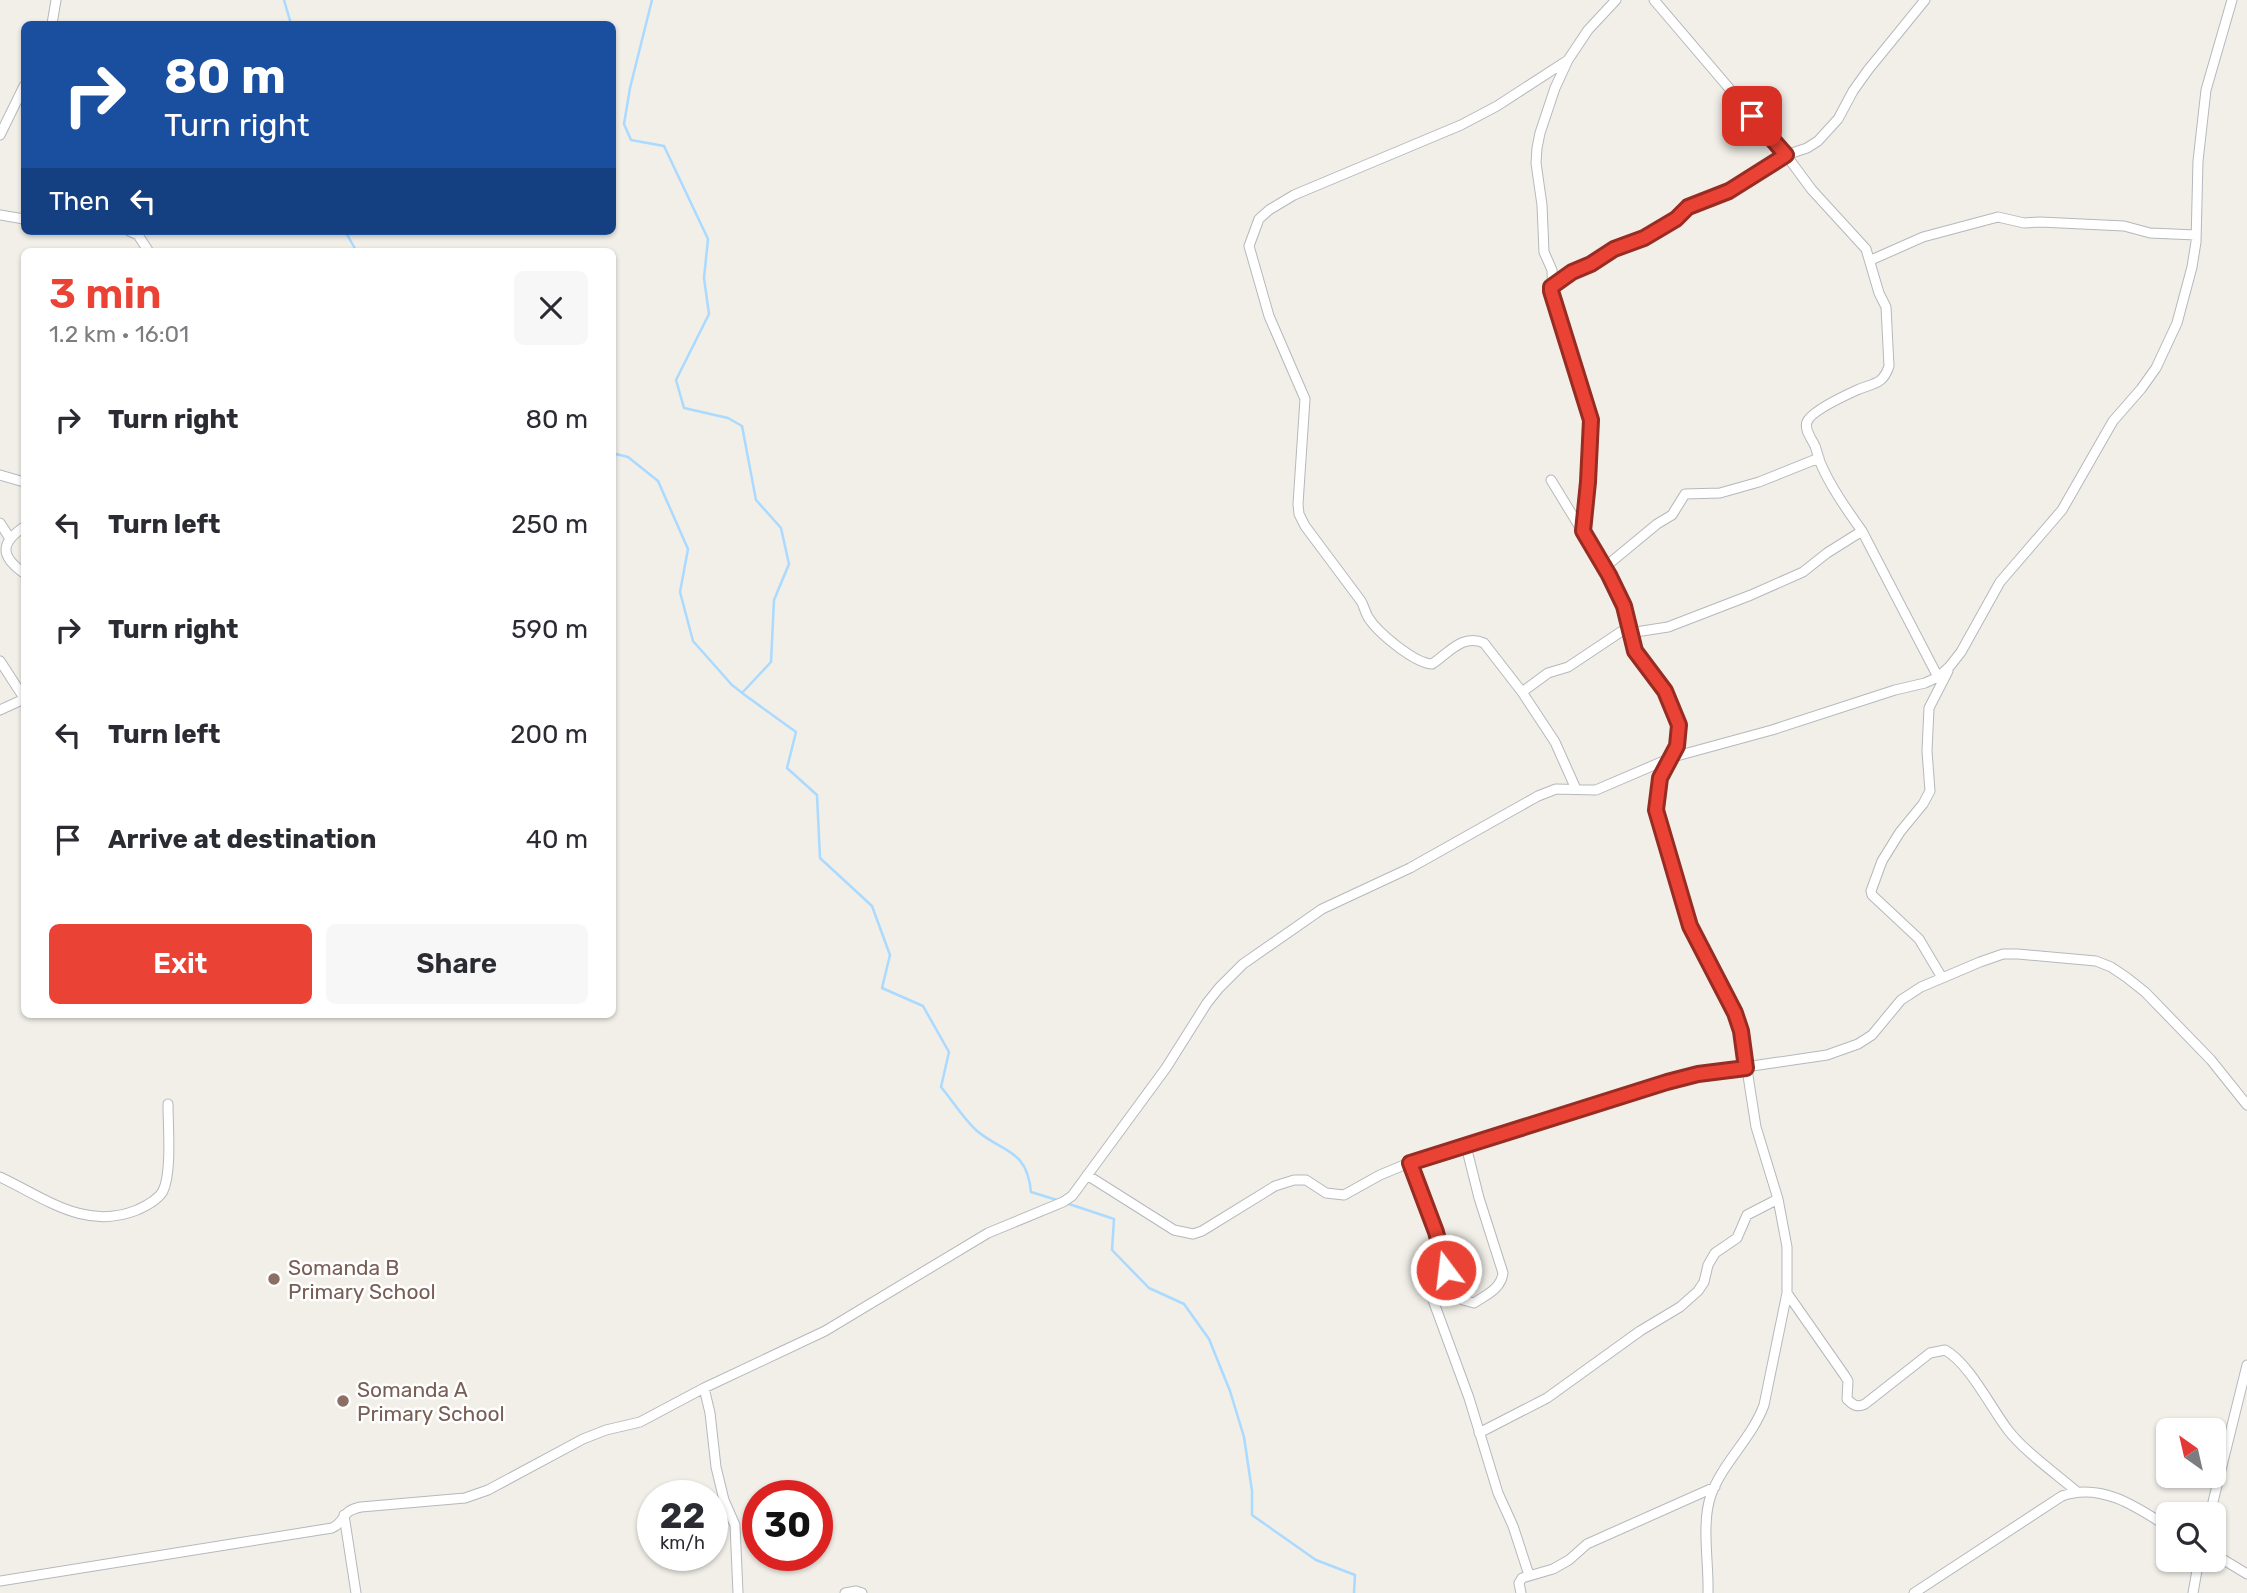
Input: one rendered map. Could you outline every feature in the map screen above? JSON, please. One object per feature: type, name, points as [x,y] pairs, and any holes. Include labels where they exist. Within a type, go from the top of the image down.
[{"type":"street","points":[[52,21],[56,0]]},
{"type":"street","points":[[1583,531],[1591,420],[1567,337],[1553,300],[1552,270],[1544,252],[1542,205],[1536,163],[1540,133],[1555,88],[1568,60],[1588,30],[1616,0]]},
{"type":"street","points":[[1654,0],[1786,155],[1812,190],[1867,249],[1886,307],[1889,366],[1882,380],[1856,390],[1811,416],[1806,427],[1819,458],[1847,510],[1862,531],[1938,677]]},
{"type":"street","points":[[1551,287],[1614,249],[1644,238],[1676,219],[1688,207],[1729,191],[1786,155],[1807,148],[1827,133],[1853,91],[1925,0]]},
{"type":"street","points":[[0,1581],[332,1528],[339,1524],[351,1509],[361,1507],[473,1496],[583,1439],[640,1422],[704,1388],[825,1331],[988,1233],[1072,1196],[1166,1068],[1219,988],[1243,964],[1322,909],[1410,868],[1538,796],[1556,789],[1596,790],[1673,757],[1772,730],[1938,677],[1961,652],[2010,568],[2062,510],[2113,421],[2156,368],[2177,323],[2192,267],[2196,235],[2198,161],[2206,90],[2232,0]]},
{"type":"street","points":[[1568,60],[1497,106],[1461,125],[1285,200],[1259,219],[1249,246],[1269,316],[1305,399],[1298,504],[1305,526],[1361,601],[1367,615],[1379,630],[1418,661],[1432,664],[1459,643],[1477,640],[1484,643],[1522,692],[1555,742],[1576,789]]},
{"type":"street","points":[[0,135],[21,92]]},
{"type":"street","points":[[0,215],[21,218]]},
{"type":"street","points":[[1871,260],[1923,237],[1998,217],[2024,223],[2124,226],[2150,233],[2196,235]]},
{"type":"street","points":[[1605,567],[1657,524],[1669,518],[1685,494],[1720,493],[1759,482],[1819,458]]},
{"type":"street","points":[[2,478],[21,481]]},
{"type":"street","points":[[1551,480],[1605,567],[1624,606],[1635,651],[1640,661],[1659,681],[1674,711],[1679,734],[1673,757],[1660,778],[1656,810],[1690,926],[1735,1013],[1741,1031],[1756,1127],[1778,1199],[1787,1247],[1787,1293],[1764,1405],[1759,1419],[1715,1487],[1706,1512],[1708,1593]]},
{"type":"street","points":[[0,523],[9,537]]},
{"type":"street","points":[[21,529],[9,537],[4,547],[5,555],[21,571]]},
{"type":"street","points":[[1522,692],[1548,673],[1568,667],[1629,630],[1668,627],[1803,572],[1862,531]]},
{"type":"street","points":[[0,661],[21,693]]},
{"type":"street","points":[[1941,976],[1919,939],[1872,895],[1871,885],[1900,832],[1930,791],[1927,751],[1929,708],[1950,666]]},
{"type":"street","points":[[0,710],[21,700]]},
{"type":"street","points":[[1087,1175],[1174,1230],[1193,1234],[1275,1186],[1294,1180],[1306,1180],[1326,1193],[1344,1195],[1380,1175],[1410,1163],[1667,1082],[1698,1074],[1827,1055],[1858,1044],[1872,1035],[1900,1000],[1941,976],[2003,954],[2068,957],[2096,961],[2111,967],[2154,1001],[2211,1060],[2247,1105]]},
{"type":"street","points":[[0,1177],[37,1198],[73,1213],[106,1218],[144,1207],[163,1191],[167,1173],[168,1104]]},
{"type":"street","points":[[1410,1163],[1436,1232],[1446,1270],[1463,1300],[1474,1303],[1497,1288],[1503,1277],[1466,1146]]},
{"type":"street","points":[[1479,1433],[1547,1398],[1640,1331],[1680,1307],[1704,1282],[1708,1265],[1715,1253],[1738,1238],[1747,1215],[1778,1199]]},
{"type":"street","points":[[1446,1270],[1432,1285],[1430,1292],[1529,1575]]},
{"type":"street","points":[[1787,1293],[1848,1381],[1847,1399],[1852,1404],[1862,1406],[1930,1353],[1945,1350],[1965,1369],[2009,1432],[2076,1491]]},
{"type":"street","points":[[2213,1502],[2247,1365]]},
{"type":"street","points":[[704,1388],[710,1413],[716,1468],[724,1500],[735,1525],[738,1593]]},
{"type":"street","points":[[1521,1593],[1520,1580],[1529,1575],[1553,1569],[1569,1560],[1587,1544],[1715,1487]]},
{"type":"street","points":[[1914,1593],[2063,1496],[2076,1491],[2118,1497],[2156,1520]]},
{"type":"street","points":[[344,1515],[356,1593]]},
{"type":"street","points":[[2226,1561],[2247,1574]]},
{"type":"street","points":[[2193,1593],[2197,1572]]},
{"type":"street","points":[[0,1586],[1,1593]]},
{"type":"street","points":[[845,1593],[862,1593]]},
{"type":"waterway","points":[[284,0],[290,21]]},
{"type":"waterway","points":[[652,0],[624,124],[631,140],[664,146],[708,239],[704,278],[709,314],[676,380],[684,408],[728,418],[742,426],[756,500],[781,528],[789,564],[774,600],[771,662],[742,693],[796,732],[787,768],[817,795],[820,858],[872,906],[890,955],[882,988],[923,1006],[949,1052],[941,1087],[976,1130],[1019,1159],[1029,1178],[1031,1192],[1060,1201]]},
{"type":"waterway","points":[[347,235],[355,248]]},
{"type":"waterway","points":[[616,454],[628,457],[658,481],[688,549],[680,592],[693,641],[741,692]]},
{"type":"waterway","points":[[1066,1203],[1114,1219],[1112,1250],[1149,1288],[1184,1304],[1209,1339],[1230,1391],[1244,1437],[1252,1491],[1252,1515],[1316,1560],[1355,1575],[1354,1593]]},
{"type":"place","name":"Somanda B Primary School","points":[[274,1279]]},
{"type":"place","name":"Somanda A Primary School","points":[[343,1401]]},
{"type":"route","points":[[1446,1270],[1436,1232],[1410,1163],[1667,1082],[1698,1074],[1746,1068],[1741,1031],[1735,1013],[1690,926],[1656,810],[1660,778],[1677,746],[1679,725],[1665,691],[1635,651],[1624,606],[1583,531],[1591,420],[1551,287],[1614,249],[1644,238],[1676,219],[1688,207],[1729,191],[1786,155],[1752,116]]}]
